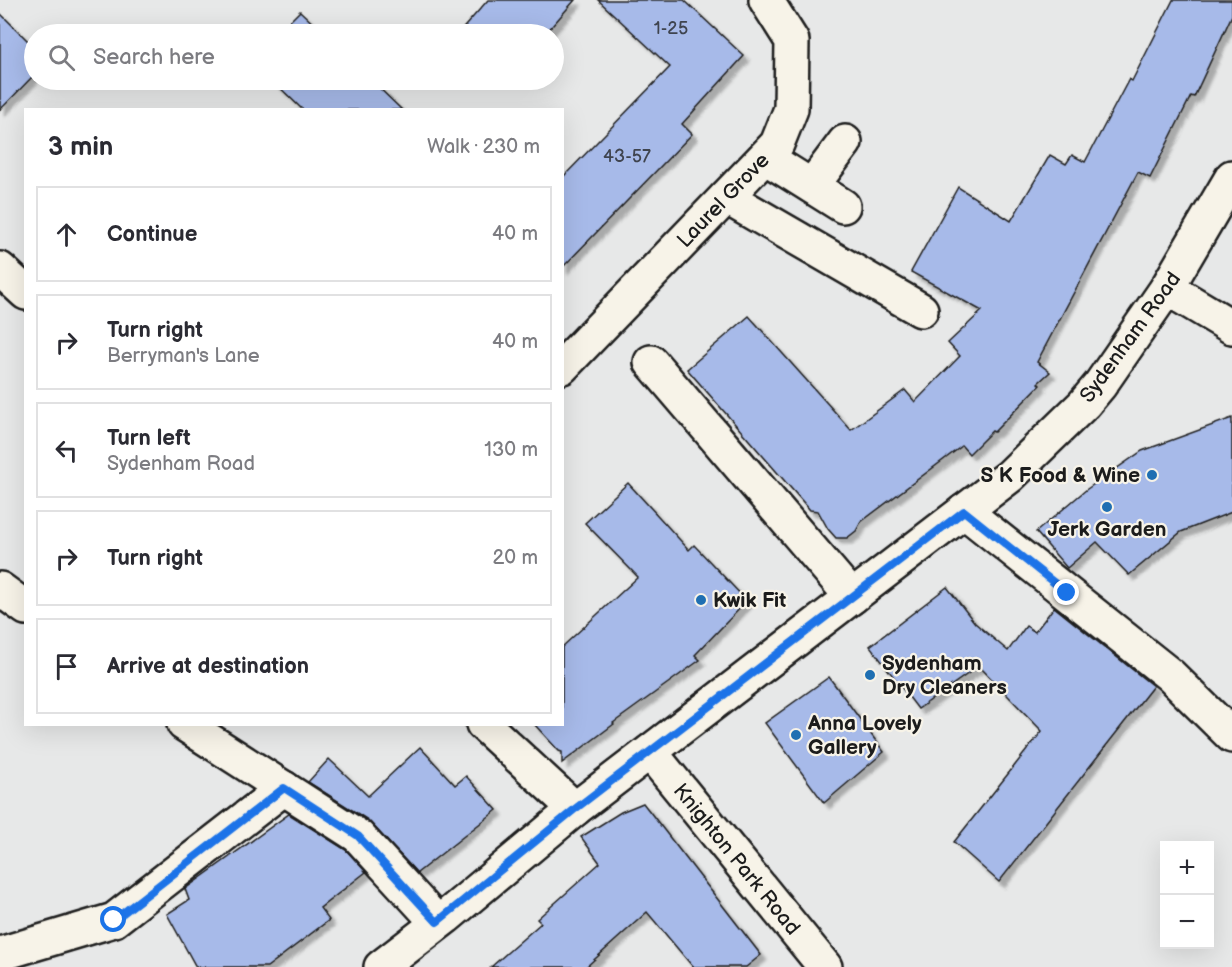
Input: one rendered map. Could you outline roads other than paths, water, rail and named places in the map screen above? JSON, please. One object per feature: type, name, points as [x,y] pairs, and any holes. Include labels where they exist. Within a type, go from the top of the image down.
[{"type":"street","name":"Laurel Grove","points":[[564,365],[777,144],[791,109],[792,41],[766,0]]},
{"type":"street","points":[[812,186],[845,141]]},
{"type":"street","points":[[765,157],[843,206]]},
{"type":"street","name":"Sydenham Road","points":[[381,967],[575,809],[1010,476],[1084,404],[1125,351],[1167,288],[1232,177]]},
{"type":"street","points":[[726,197],[921,310]]},
{"type":"street","points":[[0,269],[24,291]]},
{"type":"street","points":[[1167,288],[1232,327]]},
{"type":"street","points":[[651,362],[852,597]]},
{"type":"street","points":[[964,511],[1170,675],[1232,736]]},
{"type":"street","points":[[0,590],[24,607]]},
{"type":"street","points":[[187,726],[358,836],[437,922]]},
{"type":"street","points":[[485,726],[575,809]]},
{"type":"street","name":"Knighton Park Road","points":[[650,752],[825,967]]},
{"type":"street","points":[[0,954],[114,920],[284,788]]},
{"type":"place","name":"S K Food & Wine","points":[[1152,475]]},
{"type":"place","name":"Jerk Garden","points":[[1107,507]]},
{"type":"place","name":"Kwik Fit","points":[[701,600]]},
{"type":"place","name":"Sydenham Dry Cleaners","points":[[870,675]]},
{"type":"place","name":"Anna Lovely Gallery","points":[[796,735]]}]
